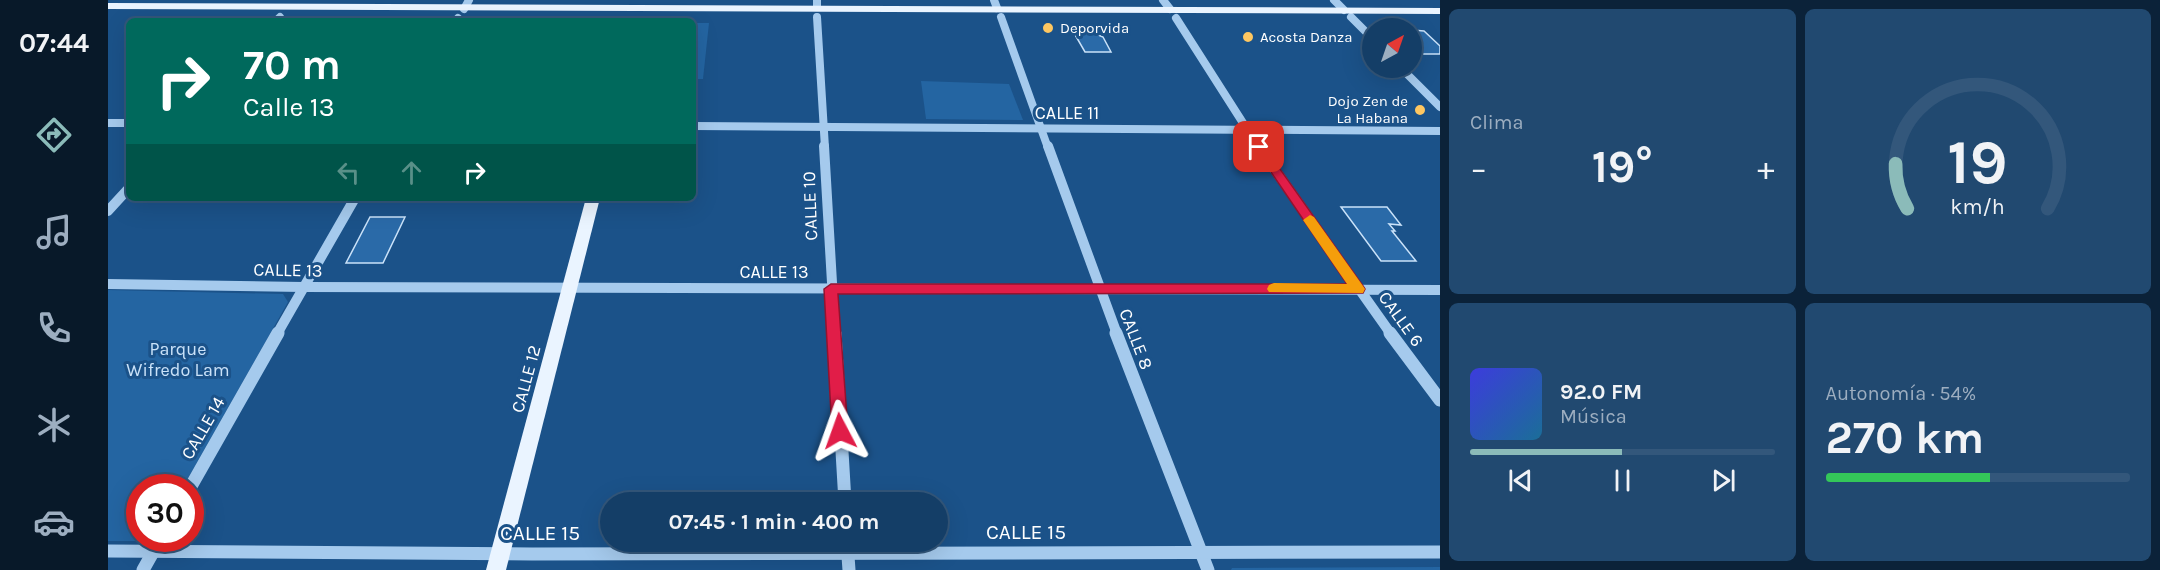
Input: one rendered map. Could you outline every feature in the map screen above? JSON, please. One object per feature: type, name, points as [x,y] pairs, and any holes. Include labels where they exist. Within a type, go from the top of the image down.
[{"type":"main road","points":[[113,7],[462,12],[997,8],[1173,14],[1348,14],[1440,10]]},
{"type":"main road","points":[[1348,14],[1440,18]]},
{"type":"main road","name":"CALLE 12","points":[[498,562],[592,201]]},
{"type":"street","name":"CALLE 6","points":[[1164,0],[1247,130],[1358,289],[1440,400]]},
{"type":"street","points":[[1334,0],[1362,28]]},
{"type":"street","name":"CALLE 10","points":[[817,8],[831,289],[844,492]]},
{"type":"street","name":"CALLE 8","points":[[997,8],[1099,288],[1208,570]]},
{"type":"street","points":[[1411,78],[1440,107]]},
{"type":"street","points":[[108,123],[126,123]]},
{"type":"street","name":"CALLE 11","points":[[696,126],[1440,131]]},
{"type":"street","points":[[108,211],[126,191]]},
{"type":"street","name":"CALLE 14","points":[[198,474],[353,201]]},
{"type":"street","name":"CALLE 13","points":[[108,284],[303,287],[1440,290]]},
{"type":"street","name":"CALLE 15","points":[[204,547],[498,562],[731,552]]},
{"type":"street","name":"CALLE 15","points":[[108,551],[126,549]]},
{"type":"street","name":"CALLE 15","points":[[948,549],[1201,553],[1440,552]]},
{"type":"street","points":[[143,570],[153,552]]},
{"type":"street","points":[[847,552],[849,570]]},
{"type":"green space","points":[[696,23],[709,23],[703,79],[696,79]]},
{"type":"green space","points":[[921,81],[1009,84],[1023,120],[926,119]]},
{"type":"green space","name":"Parque Wifredo Lam","points":[[108,290],[283,294],[288,302],[190,474],[126,474],[126,541],[108,541]]},
{"type":"green space","points":[[1440,567],[1440,570],[1231,570],[1232,568]]},
{"type":"building","points":[[1422,31],[1440,46],[1440,54],[1422,54]]},
{"type":"building","points":[[1074,33],[1096,34],[1103,37],[1111,52],[1085,52]]},
{"type":"building","points":[[1341,207],[1387,207],[1401,225],[1389,224],[1395,231],[1392,231],[1416,261],[1381,261]]},
{"type":"building","points":[[370,217],[405,217],[383,263],[346,263]]},
{"type":"slow traffic","points":[[1274,289],[1358,289],[1310,220]]},
{"type":"place","name":"Deporvida","points":[[1048,28]]},
{"type":"place","name":"Acosta Danza","points":[[1248,37]]},
{"type":"place","name":"Dojo Zen de La Habana","points":[[1420,110]]},
{"type":"route","points":[[840,431],[831,289],[1358,289],[1259,147]]}]
